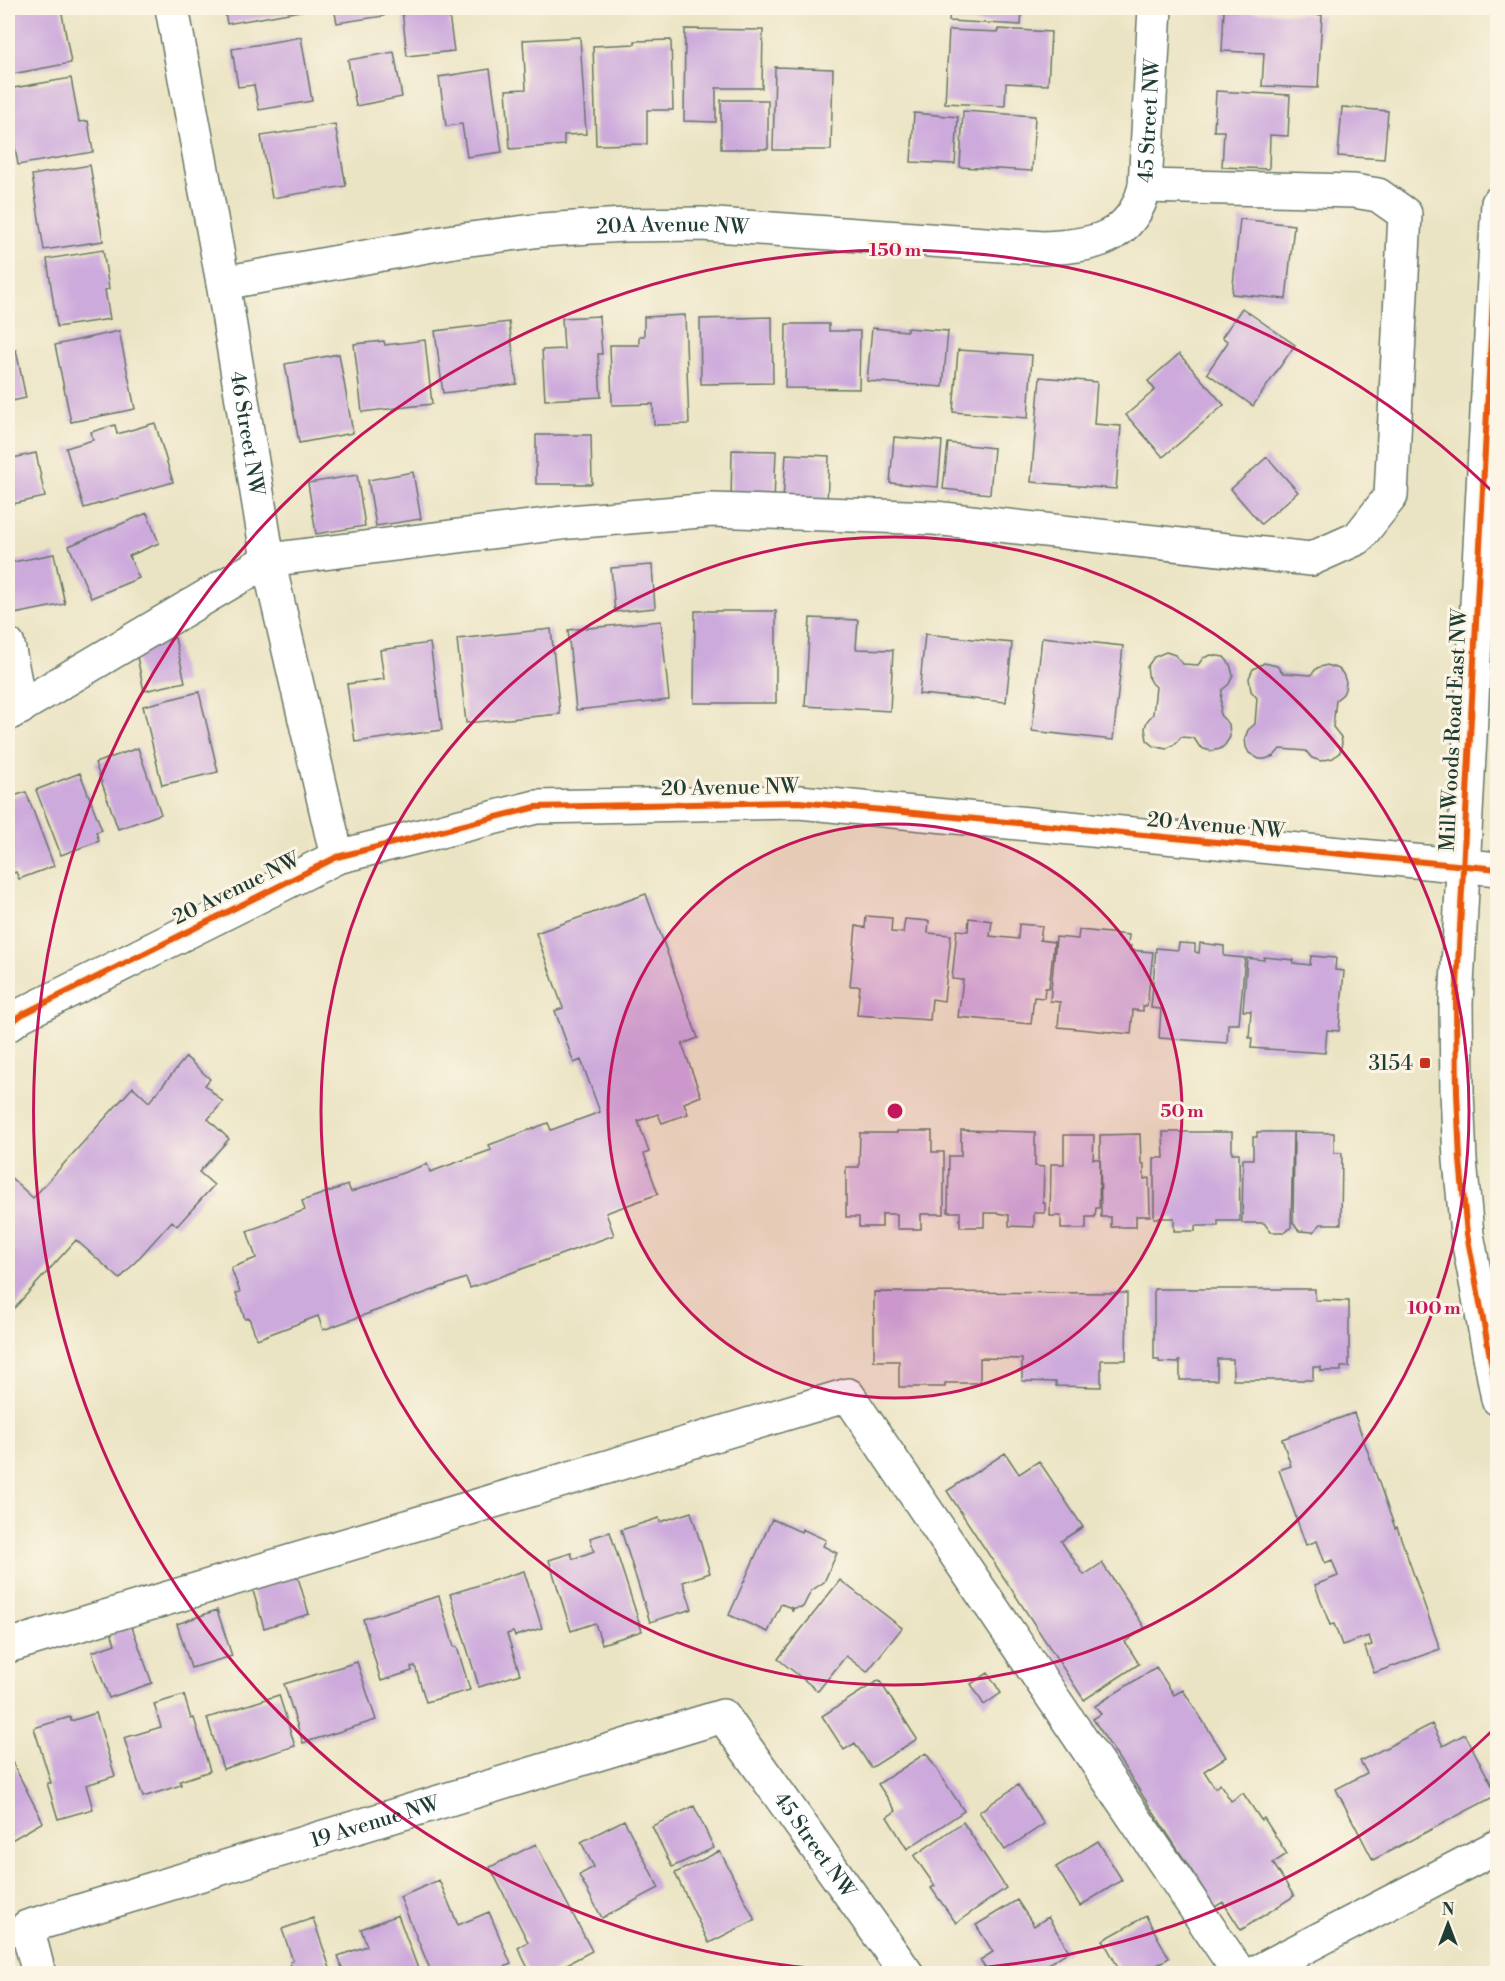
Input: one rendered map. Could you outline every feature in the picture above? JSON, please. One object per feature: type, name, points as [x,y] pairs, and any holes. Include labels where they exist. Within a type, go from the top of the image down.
[{"type":"street","name":"46 Street NW","points":[[172,8],[223,283],[268,560],[337,857]]},
{"type":"street","name":"45 Street NW","points":[[1123,228],[1141,201],[1144,186],[1155,8]]},
{"type":"street","points":[[8,645],[14,711],[268,560],[570,522],[711,510],[934,518],[1311,559],[1358,538],[1391,496],[1405,214],[1378,195],[1354,191],[1144,186]]},
{"type":"street","name":"Mill Woods Road East NW","points":[[1497,203],[1456,1004],[1460,1160],[1467,1234],[1497,1399]]},
{"type":"street","name":"20A Avenue NW","points":[[223,283],[454,241],[542,230],[624,225],[702,224],[1043,248],[1078,246],[1105,239],[1123,228]]},
{"type":"street","name":"20 Avenue NW","points":[[8,1025],[21,1015],[337,857],[536,807],[798,802],[1497,869]]},
{"type":"street","points":[[8,1646],[848,1395],[1240,1974]]},
{"type":"street","name":"45 Street NW","points":[[723,1716],[907,1974]]},
{"type":"street","name":"19 Avenue NW","points":[[39,1974],[27,1927],[723,1716]]},
{"type":"street","points":[[1253,1974],[1497,1846]]},
{"type":"building","points":[[8,8],[61,8],[71,63],[12,74],[8,49]]},
{"type":"building","points":[[220,8],[311,9],[227,24],[225,12],[220,13]]},
{"type":"building","points":[[334,8],[382,8],[384,16],[337,23]]},
{"type":"building","points":[[448,8],[454,51],[407,56],[402,10]]},
{"type":"building","points":[[950,8],[1022,8],[1021,25],[949,21]]},
{"type":"building","points":[[1224,10],[1322,15],[1318,88],[1262,86],[1264,53],[1222,51]]},
{"type":"building","points":[[685,29],[763,30],[762,88],[716,88],[716,122],[684,121]]},
{"type":"building","points":[[998,29],[1051,32],[1048,85],[1006,83],[1005,106],[945,103],[949,30],[998,32]]},
{"type":"building","points":[[301,37],[312,101],[259,110],[254,85],[238,87],[232,49]]},
{"type":"building","points":[[580,37],[586,134],[564,135],[564,145],[510,149],[506,90],[526,89],[523,40]]},
{"type":"building","points":[[671,40],[673,110],[647,110],[647,144],[596,145],[593,46]]},
{"type":"building","points":[[394,52],[402,97],[356,106],[348,60]]},
{"type":"building","points":[[775,67],[833,69],[831,150],[773,150]]},
{"type":"building","points":[[490,69],[502,152],[467,157],[462,124],[446,126],[439,77]]},
{"type":"building","points":[[71,78],[79,122],[88,121],[93,152],[18,165],[8,104],[8,89]]},
{"type":"building","points":[[1216,91],[1290,95],[1288,136],[1270,135],[1269,169],[1222,167],[1224,131],[1214,131]]},
{"type":"building","points":[[721,100],[768,100],[768,149],[721,149]]},
{"type":"building","points":[[1342,107],[1388,111],[1384,159],[1338,156]]},
{"type":"building","points":[[963,111],[1035,116],[1032,171],[960,167]]},
{"type":"building","points":[[914,113],[958,117],[955,164],[911,162]]},
{"type":"building","points":[[335,124],[346,186],[272,198],[261,136]]},
{"type":"building","points":[[90,165],[103,241],[44,250],[32,175]]},
{"type":"building","points":[[1240,219],[1294,225],[1286,299],[1232,294]]},
{"type":"building","points":[[103,250],[109,289],[105,290],[110,319],[57,327],[47,259]]},
{"type":"building","points":[[1242,308],[1295,345],[1253,406],[1207,373],[1228,342],[1222,337]]},
{"type":"building","points":[[685,315],[689,424],[654,425],[653,404],[612,405],[610,345],[639,345],[639,336],[644,336],[644,317]]},
{"type":"building","points":[[599,316],[602,354],[598,354],[601,397],[545,400],[542,350],[564,349],[562,318]]},
{"type":"building","points":[[772,317],[773,383],[701,384],[700,319]]},
{"type":"building","points":[[509,322],[517,384],[443,393],[435,331]]},
{"type":"building","points":[[786,324],[829,324],[829,331],[860,331],[859,389],[785,388]]},
{"type":"building","points":[[872,328],[948,331],[943,387],[867,381]]},
{"type":"building","points":[[119,331],[135,409],[71,422],[55,345]]},
{"type":"building","points":[[425,340],[432,404],[362,412],[354,344],[384,341],[385,345]]},
{"type":"building","points":[[16,350],[26,398],[8,402],[8,352]]},
{"type":"building","points":[[958,350],[1032,355],[1028,418],[953,412]]},
{"type":"building","points":[[339,354],[353,433],[299,443],[285,364]]},
{"type":"building","points":[[1179,354],[1224,405],[1163,457],[1126,415],[1155,390],[1148,381]]},
{"type":"building","points":[[1040,377],[1097,382],[1094,424],[1121,426],[1116,489],[1031,482]]},
{"type":"building","points":[[155,423],[173,482],[84,508],[66,448],[93,440],[91,432],[115,425],[117,434]]},
{"type":"building","points":[[536,435],[591,435],[592,484],[536,484]]},
{"type":"building","points":[[894,437],[942,441],[938,487],[890,483]]},
{"type":"building","points":[[948,443],[994,448],[990,494],[943,489]]},
{"type":"building","points":[[732,450],[776,451],[774,502],[731,501]]},
{"type":"building","points":[[36,453],[45,497],[8,505],[8,459]]},
{"type":"building","points":[[786,454],[829,456],[827,504],[783,502]]},
{"type":"building","points":[[1267,457],[1298,492],[1261,524],[1231,489]]},
{"type":"building","points":[[413,472],[421,519],[376,526],[368,480]]},
{"type":"building","points":[[357,475],[365,526],[316,534],[308,483]]},
{"type":"building","points":[[147,513],[159,543],[129,556],[139,578],[91,598],[69,546]]},
{"type":"building","points":[[54,554],[65,604],[14,614],[8,583],[8,563]]},
{"type":"building","points":[[652,565],[655,608],[615,612],[611,568]]},
{"type":"building","points":[[695,611],[776,611],[776,703],[694,703]]},
{"type":"building","points":[[810,618],[858,620],[856,649],[893,650],[890,711],[805,706]]},
{"type":"building","points":[[661,621],[669,700],[576,710],[568,630]]},
{"type":"building","points":[[551,629],[560,714],[466,723],[457,639]]},
{"type":"building","points":[[925,634],[1012,643],[1006,702],[919,694]]},
{"type":"building","points":[[1042,637],[1123,646],[1113,740],[1032,731]]},
{"type":"building","points":[[175,638],[185,682],[144,691],[135,647]]},
{"type":"building","points":[[430,643],[442,730],[355,742],[347,684],[384,679],[380,650]]},
{"type":"building","points":[[1166,652],[1175,655],[1183,664],[1198,665],[1203,658],[1211,655],[1224,657],[1230,664],[1233,675],[1229,684],[1222,690],[1220,715],[1229,724],[1230,737],[1220,749],[1211,751],[1204,749],[1194,738],[1181,737],[1166,749],[1154,746],[1147,740],[1145,728],[1153,714],[1156,687],[1149,680],[1147,667],[1154,657]]},
{"type":"building","points":[[1264,663],[1277,666],[1283,673],[1311,675],[1317,668],[1327,665],[1339,669],[1343,674],[1346,682],[1345,689],[1336,700],[1333,727],[1341,737],[1342,743],[1340,752],[1333,758],[1321,761],[1312,758],[1306,751],[1280,749],[1274,756],[1265,759],[1259,759],[1249,753],[1245,738],[1248,730],[1255,724],[1257,698],[1251,691],[1249,678],[1253,669]]},
{"type":"building","points":[[199,692],[218,772],[162,785],[143,706]]},
{"type":"building","points":[[138,748],[161,814],[118,829],[95,763]]},
{"type":"building","points":[[80,773],[102,830],[96,832],[99,841],[61,855],[36,790]]},
{"type":"building","points":[[26,792],[54,866],[19,879],[16,872],[8,875],[8,798]]},
{"type":"building","points":[[646,894],[698,1038],[682,1044],[701,1096],[684,1103],[688,1114],[662,1123],[658,1114],[638,1121],[649,1152],[644,1154],[658,1194],[606,1213],[614,1235],[470,1288],[466,1278],[323,1330],[318,1316],[257,1339],[249,1318],[245,1319],[236,1293],[240,1292],[231,1268],[256,1258],[247,1231],[305,1210],[302,1201],[348,1185],[351,1192],[427,1164],[430,1172],[491,1150],[489,1145],[548,1123],[551,1130],[600,1112],[581,1060],[574,1063],[555,1011],[563,1008],[536,933]]},
{"type":"building","points":[[866,916],[892,918],[891,932],[903,933],[905,919],[929,921],[928,933],[951,935],[944,1001],[932,999],[930,1020],[857,1015],[860,986],[850,986],[856,926],[865,928]]},
{"type":"building","points":[[969,918],[992,921],[990,936],[1018,939],[1019,924],[1042,926],[1040,940],[1054,942],[1049,988],[1045,988],[1044,998],[1034,997],[1031,1024],[958,1017],[963,980],[952,979],[957,930],[968,931]]},
{"type":"building","points":[[1079,930],[1129,935],[1130,950],[1153,952],[1147,1006],[1143,1006],[1143,1011],[1133,1010],[1131,1034],[1058,1027],[1060,1002],[1050,1001],[1056,937],[1078,939]]},
{"type":"building","points":[[1179,943],[1195,944],[1195,952],[1199,953],[1200,943],[1224,946],[1224,956],[1245,958],[1239,1024],[1228,1024],[1227,1043],[1159,1038],[1161,1009],[1151,1008],[1156,948],[1178,950]]},
{"type":"building","points":[[1311,956],[1336,958],[1335,970],[1344,971],[1339,1031],[1327,1030],[1325,1053],[1251,1048],[1252,1038],[1249,1038],[1251,1011],[1243,1011],[1247,958],[1294,960],[1293,963],[1310,965]]},
{"type":"building","points":[[186,1057],[210,1079],[205,1085],[223,1102],[208,1119],[229,1139],[199,1172],[214,1185],[177,1226],[172,1221],[120,1279],[76,1240],[8,1315],[8,1175],[33,1198],[133,1087],[149,1102]]},
{"type":"building","points":[[961,1130],[1035,1132],[1035,1166],[1044,1167],[1045,1213],[1034,1213],[1034,1227],[1009,1226],[1009,1215],[984,1213],[984,1227],[960,1227],[960,1212],[948,1212],[949,1156],[961,1156]]},
{"type":"building","points":[[897,1131],[932,1131],[932,1152],[944,1152],[944,1214],[921,1214],[921,1229],[897,1229],[897,1214],[882,1214],[882,1227],[859,1227],[859,1217],[846,1217],[846,1167],[859,1167],[860,1133],[897,1133]]},
{"type":"building","points":[[1163,1132],[1232,1132],[1232,1153],[1239,1153],[1240,1221],[1218,1221],[1218,1226],[1195,1226],[1195,1231],[1174,1231],[1174,1218],[1154,1218],[1154,1158],[1164,1158]]},
{"type":"building","points":[[1257,1132],[1293,1132],[1291,1227],[1286,1232],[1271,1232],[1264,1223],[1242,1223],[1243,1159],[1253,1159],[1253,1137],[1257,1137]]},
{"type":"building","points":[[1294,1132],[1334,1133],[1334,1153],[1342,1153],[1341,1224],[1321,1224],[1313,1232],[1299,1231],[1293,1223]]},
{"type":"building","points":[[1140,1134],[1144,1179],[1149,1178],[1150,1216],[1136,1216],[1136,1227],[1111,1227],[1111,1217],[1101,1217],[1100,1135]]},
{"type":"building","points":[[1064,1135],[1094,1135],[1093,1159],[1100,1159],[1099,1208],[1096,1208],[1095,1217],[1086,1217],[1086,1229],[1061,1229],[1061,1216],[1050,1216],[1051,1164],[1064,1164]]},
{"type":"building","points":[[1154,1289],[1315,1289],[1315,1300],[1349,1301],[1349,1367],[1341,1367],[1341,1371],[1321,1371],[1321,1367],[1313,1367],[1313,1380],[1233,1380],[1233,1359],[1217,1359],[1217,1380],[1180,1380],[1180,1361],[1178,1363],[1154,1360]]},
{"type":"building","points":[[874,1292],[1127,1293],[1126,1360],[1101,1360],[1101,1387],[1056,1386],[1056,1382],[1022,1381],[1022,1359],[980,1358],[980,1383],[945,1383],[945,1387],[899,1387],[899,1361],[874,1361]]},
{"type":"building","points":[[1354,1413],[1440,1649],[1374,1673],[1365,1647],[1372,1645],[1369,1636],[1342,1645],[1334,1624],[1330,1625],[1315,1585],[1338,1576],[1332,1560],[1325,1563],[1317,1541],[1306,1545],[1279,1470],[1291,1466],[1282,1439]]},
{"type":"building","points":[[1005,1453],[1019,1474],[1039,1461],[1083,1527],[1061,1541],[1084,1575],[1102,1563],[1145,1628],[1125,1642],[1139,1664],[1084,1700],[947,1491]]},
{"type":"building","points":[[691,1512],[710,1573],[683,1582],[692,1609],[650,1622],[621,1530],[659,1518],[660,1522]]},
{"type":"building","points":[[772,1519],[826,1540],[823,1546],[837,1553],[824,1582],[811,1591],[803,1607],[794,1608],[792,1612],[792,1608],[781,1604],[768,1632],[729,1615]]},
{"type":"building","points":[[610,1532],[642,1631],[602,1644],[595,1623],[571,1631],[549,1560],[571,1553],[573,1559],[594,1551],[590,1538]]},
{"type":"building","points":[[293,1561],[309,1614],[264,1628],[248,1574]]},
{"type":"building","points":[[524,1571],[542,1628],[515,1636],[513,1632],[507,1634],[520,1674],[479,1687],[450,1594]]},
{"type":"building","points":[[840,1580],[902,1628],[867,1672],[846,1656],[818,1691],[778,1659]]},
{"type":"building","points":[[439,1596],[470,1690],[426,1702],[415,1666],[411,1667],[412,1671],[381,1681],[363,1619]]},
{"type":"building","points":[[217,1610],[232,1656],[191,1668],[177,1624]]},
{"type":"building","points":[[131,1624],[152,1683],[109,1698],[92,1652],[115,1644],[111,1632]]},
{"type":"building","points":[[357,1662],[376,1720],[303,1743],[284,1684]]},
{"type":"building","points":[[1156,1667],[1174,1695],[1183,1690],[1226,1757],[1204,1771],[1215,1788],[1220,1784],[1231,1801],[1243,1793],[1261,1820],[1264,1818],[1287,1854],[1273,1863],[1294,1896],[1241,1930],[1223,1902],[1215,1907],[1093,1719],[1101,1714],[1095,1706]]},
{"type":"building","points":[[988,1673],[1001,1693],[984,1705],[971,1684]]},
{"type":"building","points":[[879,1680],[917,1739],[871,1768],[855,1743],[844,1750],[822,1716]]},
{"type":"building","points":[[184,1695],[191,1719],[194,1718],[210,1771],[180,1781],[181,1785],[143,1797],[124,1738],[161,1727],[154,1704]]},
{"type":"building","points":[[279,1695],[295,1746],[223,1769],[207,1718]]},
{"type":"building","points":[[96,1713],[115,1776],[86,1785],[93,1809],[58,1819],[47,1783],[51,1783],[34,1728],[70,1717],[71,1721]]},
{"type":"building","points":[[1432,1724],[1443,1746],[1465,1734],[1497,1795],[1373,1860],[1336,1789],[1367,1773],[1360,1761]]},
{"type":"building","points":[[926,1753],[964,1811],[907,1849],[887,1817],[896,1811],[878,1784]]},
{"type":"building","points":[[8,1754],[43,1822],[8,1842]]},
{"type":"building","points":[[1018,1785],[1044,1824],[1005,1850],[979,1812]]},
{"type":"building","points":[[694,1806],[714,1848],[672,1867],[652,1826]]},
{"type":"building","points":[[624,1820],[659,1888],[602,1918],[579,1875],[594,1867],[581,1842]]},
{"type":"building","points":[[963,1822],[1006,1888],[956,1923],[931,1888],[935,1886],[914,1856]]},
{"type":"building","points":[[1098,1841],[1122,1880],[1080,1906],[1056,1867]]},
{"type":"building","points":[[536,1844],[592,1951],[548,1974],[531,1974],[518,1948],[528,1942],[490,1867]]},
{"type":"building","points":[[720,1851],[755,1920],[709,1943],[675,1873]]},
{"type":"building","points":[[439,1880],[458,1925],[489,1912],[511,1964],[489,1974],[432,1974],[400,1897]]},
{"type":"building","points":[[1017,1900],[1034,1926],[1048,1917],[1069,1951],[1033,1974],[989,1974],[980,1960],[993,1952],[976,1925]]},
{"type":"building","points":[[398,1915],[420,1974],[344,1974],[338,1956],[367,1946],[361,1929]]},
{"type":"building","points":[[1146,1916],[1169,1958],[1142,1974],[1122,1974],[1103,1940]]},
{"type":"building","points":[[313,1918],[332,1974],[293,1974],[290,1962],[293,1961],[282,1929]]},
{"type":"cycle path","points":[[1498,203],[1456,1004],[1460,1160],[1467,1234],[1498,1399]]},
{"type":"cycle path","points":[[8,1025],[21,1015],[337,857],[536,807],[799,802],[1498,869]]},
{"type":"place","name":"3154","points":[[1425,1063]]}]
